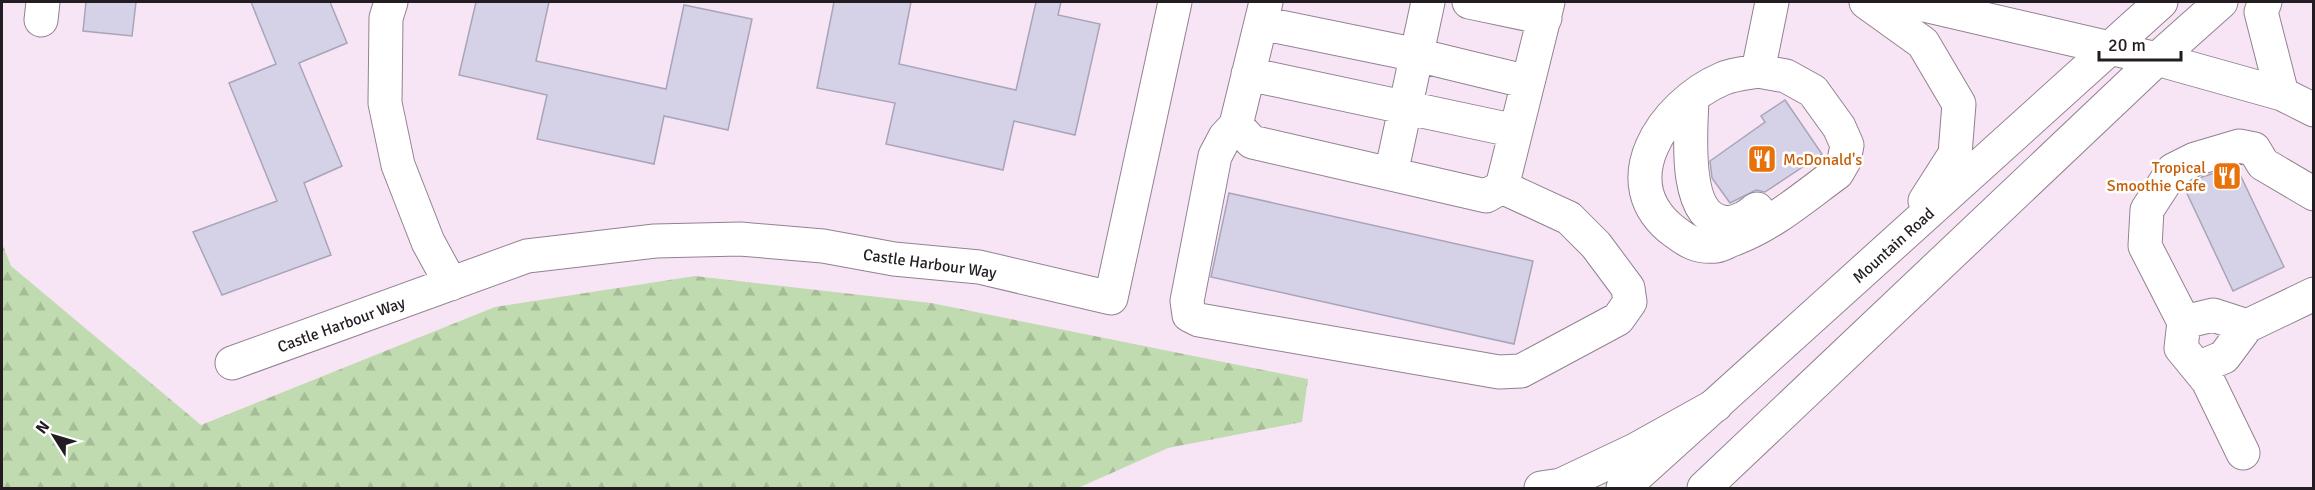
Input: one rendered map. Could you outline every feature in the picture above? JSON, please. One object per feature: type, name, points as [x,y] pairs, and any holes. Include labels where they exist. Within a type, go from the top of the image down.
[{"type":"main road","points":[[392,2],[386,18],[385,103],[398,165],[428,242],[451,284]]},
{"type":"main road","name":"Castle Harbour Way","points":[[232,363],[527,255],[655,241],[740,239],[823,246],[894,259],[979,267],[1111,298],[1175,2]]},
{"type":"main road","points":[[1391,174],[1428,2]]},
{"type":"main road","points":[[1236,125],[1252,142],[1485,196],[1502,187],[1546,10],[1469,2]]},
{"type":"main road","points":[[1758,71],[1772,2]]},
{"type":"main road","points":[[1866,2],[1923,43],[1959,104],[1954,154],[1902,237]]},
{"type":"main road","points":[[1911,2],[2157,59],[2282,94],[2313,110]]},
{"type":"main road","points":[[1948,10],[1996,2]]},
{"type":"main road","name":"Mountain Road","points":[[1623,489],[2161,2]]},
{"type":"main road","points":[[1704,489],[2157,59],[2221,2]]},
{"type":"main road","points":[[2265,2],[2262,12],[2282,94]]},
{"type":"main road","points":[[1502,187],[1569,218],[1596,245],[1628,288],[1630,302],[1618,319],[1521,371],[1498,372],[1199,320],[1189,315],[1187,301],[1215,156],[1225,137],[1236,125],[1263,12],[1417,55],[1528,82]]},
{"type":"main road","points":[[1758,71],[1786,76],[1813,91],[1839,127],[1846,145],[1844,161],[1838,171],[1757,231],[1717,246],[1690,244],[1670,229],[1652,207],[1644,179],[1649,149],[1661,128],[1705,88],[1724,78],[1758,71]]},
{"type":"main road","points":[[1248,74],[1516,131]]},
{"type":"main road","points":[[1692,99],[1690,142],[1695,188],[1703,210],[1716,221],[1729,223],[1741,220],[1800,180],[1838,171]]},
{"type":"main road","points":[[2243,453],[2208,381],[2181,348],[2184,322],[2145,246],[2147,210],[2173,170],[2195,159],[2239,146],[2254,149],[2263,164],[2313,194]]},
{"type":"main road","points":[[2198,368],[2224,357],[2247,326],[2313,294]]},
{"type":"main road","points":[[2184,322],[2213,315],[2247,326]]},
{"type":"main road","points":[[1541,489],[1561,485],[1635,450],[1716,405]]},
{"type":"green space","points":[[2,243],[11,266],[201,425],[495,307],[695,276],[931,303],[1308,379],[1302,422],[1168,448],[1078,488],[2,488]]},
{"type":"building","points":[[86,2],[136,2],[132,36],[83,31]]},
{"type":"building","points":[[251,2],[330,2],[347,43],[299,63],[342,166],[304,183],[331,255],[222,295],[193,232],[277,201],[229,83],[276,64]]},
{"type":"building","points":[[476,2],[549,2],[536,61],[666,89],[684,5],[752,19],[728,130],[664,116],[654,164],[537,139],[547,95],[459,75]]},
{"type":"building","points":[[834,2],[911,2],[899,64],[1016,90],[1036,2],[1061,2],[1058,15],[1100,24],[1075,135],[1014,121],[1003,170],[886,144],[895,103],[817,88]]},
{"type":"building","name":"McDonald's","points":[[1785,100],[1822,154],[1765,192],[1756,190],[1730,203],[1712,178],[1710,161],[1765,122],[1761,116]]},
{"type":"building","points":[[2236,166],[2284,267],[2233,291],[2184,187],[2202,177]]},
{"type":"building","points":[[1229,193],[1533,261],[1514,344],[1211,277]]},
{"type":"place","name":"McDonald's","points":[[1762,159]]},
{"type":"place","name":"Tropical Smoothie Cafe","points":[[2227,176]]}]
